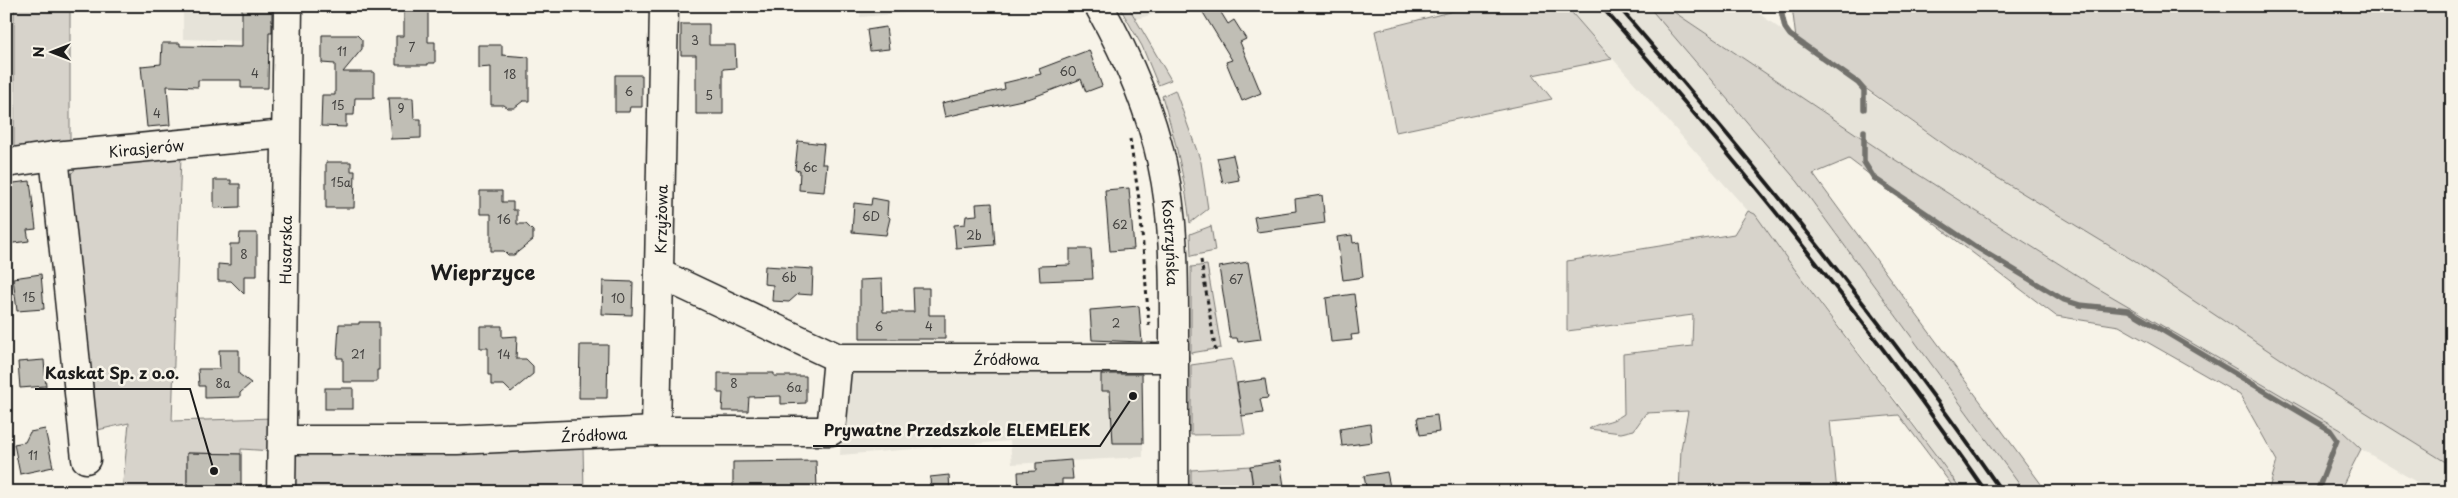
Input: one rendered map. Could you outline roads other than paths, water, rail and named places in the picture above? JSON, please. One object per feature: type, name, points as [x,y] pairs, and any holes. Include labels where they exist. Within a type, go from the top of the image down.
[{"type":"street","name":"Husarska","points":[[281,492],[288,6]]},
{"type":"street","name":"Krzyżowa","points":[[656,432],[664,6]]},
{"type":"street","name":"Kostrzyńska","points":[[1099,6],[1136,78],[1150,118],[1162,163],[1172,232],[1162,358],[1174,492]]},
{"type":"street","name":"Kirasjerów","points":[[6,163],[54,156],[286,134]]},
{"type":"street","points":[[54,156],[86,459]]},
{"type":"street","name":"Źródłowa","points":[[660,274],[838,358],[1162,358]]},
{"type":"street","name":"Źródłowa","points":[[282,440],[457,440],[656,432],[831,431],[838,358]]},
{"type":"waterway","points":[[1780,6],[1785,28],[1790,35],[1858,83],[1864,90],[1864,109]]},
{"type":"waterway","points":[[1864,131],[1864,162],[1874,178],[1976,247],[2064,300],[2080,305],[2128,310],[2330,430],[2337,440],[2317,492]]},
{"type":"railway","points":[[1601,6],[1702,123],[1801,243],[1896,366],[1986,492]]},
{"type":"railway","points":[[1618,6],[1816,244],[1911,366],[2002,492]]},
{"type":"place","name":"Prywatne Przedszkole ELEMELEK","points":[[1133,396]]},
{"type":"place","name":"Kaskat Sp. z o.o.","points":[[214,471]]},
{"type":"district","name":"Wieprzyce","points":[[483,272]]}]
